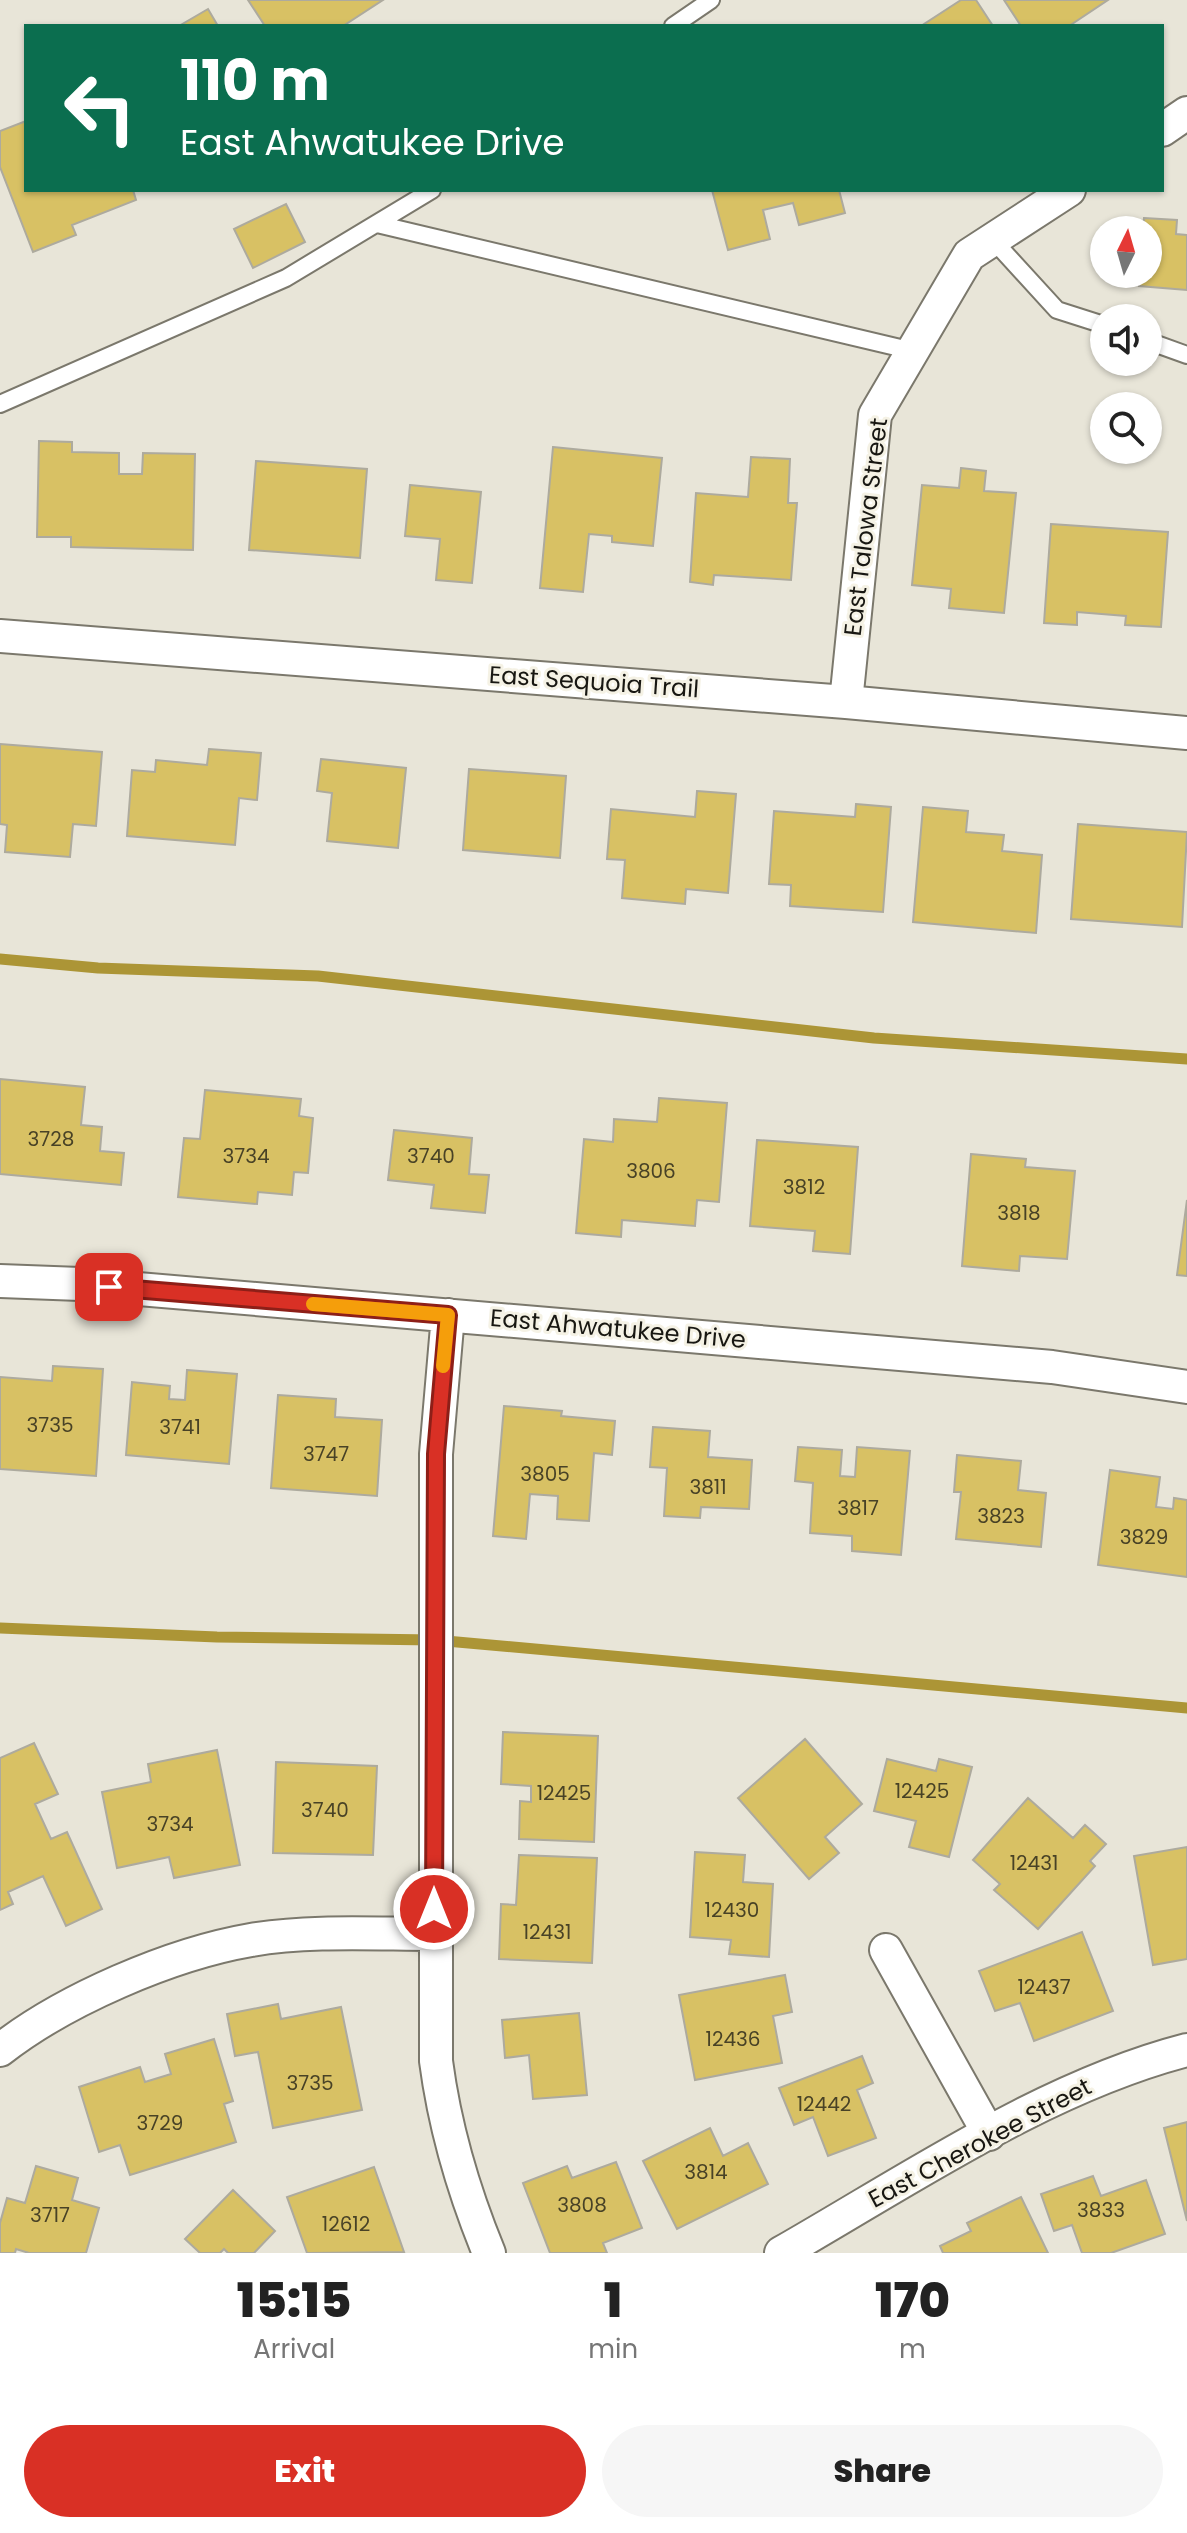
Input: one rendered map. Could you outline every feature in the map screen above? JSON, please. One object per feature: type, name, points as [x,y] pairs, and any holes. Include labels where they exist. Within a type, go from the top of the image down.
[{"type":"street","points":[[1164,129],[1187,113]]},
{"type":"street","name":"East Talowa Street","points":[[846,702],[875,415],[969,255],[1066,192]]},
{"type":"street","name":"East Sequoia Trail","points":[[0,636],[846,702],[1187,733]]},
{"type":"street","name":"East Ahwatukee Drive","points":[[0,1281],[80,1284],[1052,1367],[1187,1387]]},
{"type":"street","points":[[448,1315],[436,1454],[436,2061],[443,2114],[455,2162],[489,2253]]},
{"type":"street","points":[[0,2050],[42,2021],[101,1988],[249,1940],[324,1933],[434,1934]]},
{"type":"street","points":[[886,1950],[989,2134]]},
{"type":"street","name":"East Cherokee Street","points":[[781,2253],[1056,2098],[1119,2070],[1187,2050]]},
{"type":"lane","points":[[676,24],[711,0]]},
{"type":"lane","points":[[0,404],[286,278],[429,192]]},
{"type":"lane","points":[[377,224],[913,351]]},
{"type":"lane","points":[[993,240],[1057,310],[1090,321]]},
{"type":"lane","points":[[1162,346],[1187,355]]},
{"type":"building","points":[[248,0],[383,0],[346,24],[264,24]]},
{"type":"building","points":[[961,0],[976,0],[992,24],[924,24]]},
{"type":"building","points":[[1004,0],[1108,0],[1072,24],[1020,24]]},
{"type":"building","points":[[208,9],[217,24],[182,24]]},
{"type":"building","points":[[24,122],[24,192],[134,192],[136,200],[72,225],[76,235],[33,252],[0,167],[0,131]]},
{"type":"building","points":[[713,192],[840,192],[845,213],[799,225],[793,203],[763,210],[770,239],[728,250]]},
{"type":"building","points":[[286,204],[305,242],[253,268],[234,229]]},
{"type":"building","points":[[1162,219],[1177,220],[1176,234],[1187,235],[1187,290],[1162,288]]},
{"type":"building","points":[[39,441],[72,442],[72,452],[119,453],[119,474],[142,474],[143,453],[195,454],[193,550],[71,547],[71,537],[37,537]]},
{"type":"building","points":[[553,447],[662,458],[653,546],[612,542],[612,536],[589,534],[583,592],[540,588]]},
{"type":"building","points":[[751,457],[790,459],[788,503],[797,503],[791,580],[714,575],[713,585],[690,582],[696,493],[748,497]]},
{"type":"building","points":[[256,461],[367,469],[360,558],[249,550]]},
{"type":"building","points":[[961,468],[986,471],[984,491],[1016,493],[1004,613],[949,608],[951,589],[912,585],[922,485],[959,488]]},
{"type":"building","points":[[410,485],[481,492],[472,583],[436,580],[440,539],[405,536]]},
{"type":"building","points":[[1051,524],[1168,532],[1161,627],[1125,625],[1126,616],[1077,612],[1077,625],[1044,623]]},
{"type":"building","points":[[0,744],[102,752],[96,826],[73,824],[70,857],[5,852],[7,825],[0,824]]},
{"type":"building","points":[[209,749],[261,753],[257,800],[239,798],[235,845],[127,836],[132,770],[155,772],[156,760],[207,765]]},
{"type":"building","points":[[321,759],[406,768],[398,848],[327,841],[332,793],[317,791]]},
{"type":"building","points":[[469,769],[566,776],[560,858],[463,850]]},
{"type":"building","points":[[697,791],[736,794],[728,893],[686,889],[685,904],[622,898],[625,860],[607,859],[611,809],[695,817]]},
{"type":"building","points":[[856,804],[891,807],[883,912],[790,906],[791,885],[769,884],[774,811],[855,817]]},
{"type":"building","points":[[923,807],[968,811],[966,832],[1004,835],[1002,851],[1042,855],[1036,933],[913,922]]},
{"type":"building","points":[[1078,824],[1187,832],[1182,927],[1071,919]]},
{"type":"building","points":[[0,1079],[85,1087],[81,1125],[102,1127],[100,1151],[124,1153],[121,1185],[0,1174]]},
{"type":"building","points":[[205,1090],[301,1099],[299,1116],[313,1118],[308,1173],[294,1172],[292,1195],[258,1192],[257,1204],[178,1197],[184,1138],[200,1139]]},
{"type":"building","points":[[659,1098],[727,1103],[719,1202],[697,1200],[695,1226],[622,1220],[621,1237],[576,1233],[584,1139],[613,1142],[614,1119],[657,1122]]},
{"type":"building","points":[[394,1130],[472,1138],[469,1174],[489,1175],[485,1213],[431,1208],[434,1185],[388,1180]]},
{"type":"building","points":[[757,1140],[858,1147],[850,1254],[813,1251],[815,1231],[750,1226]]},
{"type":"building","points":[[971,1154],[1026,1159],[1025,1167],[1075,1171],[1067,1259],[1020,1256],[1019,1271],[962,1266]]},
{"type":"building","points":[[1187,1200],[1187,1276],[1177,1275]]},
{"type":"building","points":[[53,1366],[103,1369],[96,1476],[0,1469],[0,1377],[52,1381]]},
{"type":"building","points":[[187,1370],[237,1374],[229,1464],[126,1455],[132,1382],[170,1386],[169,1399],[185,1400]]},
{"type":"building","points":[[278,1395],[336,1399],[335,1417],[382,1420],[377,1496],[271,1488]]},
{"type":"building","points":[[504,1406],[562,1411],[561,1416],[615,1421],[612,1455],[594,1453],[589,1521],[557,1519],[558,1496],[530,1494],[526,1539],[493,1536]]},
{"type":"building","points":[[653,1427],[710,1431],[708,1457],[752,1460],[749,1509],[701,1507],[700,1518],[664,1516],[667,1468],[650,1467]]},
{"type":"building","points":[[798,1447],[842,1450],[840,1476],[855,1477],[857,1447],[910,1451],[901,1555],[852,1551],[852,1536],[810,1533],[813,1483],[795,1481]]},
{"type":"building","points":[[957,1455],[1021,1461],[1018,1490],[1046,1493],[1041,1547],[956,1539],[961,1492],[954,1492]]},
{"type":"building","points":[[1110,1470],[1160,1477],[1156,1507],[1173,1509],[1174,1498],[1187,1500],[1187,1577],[1098,1565]]},
{"type":"building","points":[[503,1732],[598,1736],[594,1842],[519,1839],[520,1801],[531,1802],[531,1786],[501,1784]]},
{"type":"building","points":[[805,1739],[862,1804],[825,1837],[839,1853],[809,1879],[738,1798]]},
{"type":"building","points":[[34,1743],[58,1794],[35,1804],[51,1839],[67,1832],[102,1909],[66,1926],[43,1876],[8,1892],[13,1904],[0,1910],[0,1758]]},
{"type":"building","points":[[217,1750],[240,1865],[174,1878],[169,1857],[117,1868],[102,1792],[151,1782],[148,1764]]},
{"type":"building","points":[[887,1759],[936,1771],[939,1759],[972,1767],[949,1857],[909,1847],[916,1821],[874,1811]]},
{"type":"building","points":[[276,1762],[377,1766],[373,1855],[273,1853]]},
{"type":"building","points":[[1028,1798],[1073,1838],[1085,1825],[1106,1844],[1090,1861],[1095,1866],[1038,1929],[994,1890],[1000,1884],[973,1860]]},
{"type":"building","points":[[1187,1847],[1187,1959],[1153,1965],[1134,1856]]},
{"type":"building","points":[[695,1852],[745,1855],[743,1882],[773,1884],[769,1957],[729,1954],[731,1940],[690,1937]]},
{"type":"building","points":[[519,1855],[597,1858],[592,1963],[499,1959],[501,1904],[516,1905]]},
{"type":"building","points":[[1082,1932],[1113,2011],[1034,2041],[1020,2003],[995,2011],[979,1971]]},
{"type":"building","points":[[785,1975],[792,2012],[773,2016],[782,2063],[695,2080],[679,1995]]},
{"type":"building","points":[[278,2004],[281,2019],[341,2007],[362,2110],[273,2128],[258,2052],[235,2056],[227,2014]]},
{"type":"building","points":[[579,2013],[587,2095],[533,2099],[529,2055],[505,2058],[502,2020]]},
{"type":"building","points":[[214,2039],[233,2101],[224,2104],[236,2142],[130,2175],[120,2145],[99,2152],[79,2087],[140,2067],[145,2082],[171,2074],[165,2054]]},
{"type":"building","points":[[862,2056],[873,2083],[857,2090],[876,2138],[828,2156],[813,2117],[794,2125],[779,2088]]},
{"type":"building","points":[[1187,2122],[1187,2221],[1164,2128]]},
{"type":"building","points":[[710,2128],[723,2156],[748,2143],[768,2184],[677,2229],[643,2161]]},
{"type":"building","points":[[616,2162],[642,2228],[603,2243],[607,2253],[550,2253],[523,2183],[567,2166],[572,2178]]},
{"type":"building","points":[[36,2166],[78,2178],[72,2200],[99,2208],[86,2253],[29,2253],[16,2249],[15,2253],[0,2253],[0,2223],[7,2198],[25,2203]]},
{"type":"building","points":[[374,2167],[404,2252],[307,2253],[287,2197]]},
{"type":"building","points":[[1093,2176],[1101,2196],[1146,2180],[1165,2234],[1111,2253],[1082,2253],[1072,2225],[1054,2231],[1041,2194]]},
{"type":"building","points":[[233,2190],[275,2231],[254,2253],[228,2253],[224,2249],[220,2253],[200,2253],[185,2239]]},
{"type":"building","points":[[1021,2197],[1048,2253],[943,2253],[940,2246],[971,2231],[967,2223]]},
{"type":"waterway","points":[[0,959],[98,968],[318,976],[874,1038],[1187,1059]]},
{"type":"waterway","points":[[0,1628],[217,1637],[435,1640],[1187,1708]]},
{"type":"slow traffic","points":[[313,1304],[448,1315],[443,1366]]},
{"type":"route","points":[[109,1287],[448,1315],[436,1454],[434,1909]]}]
